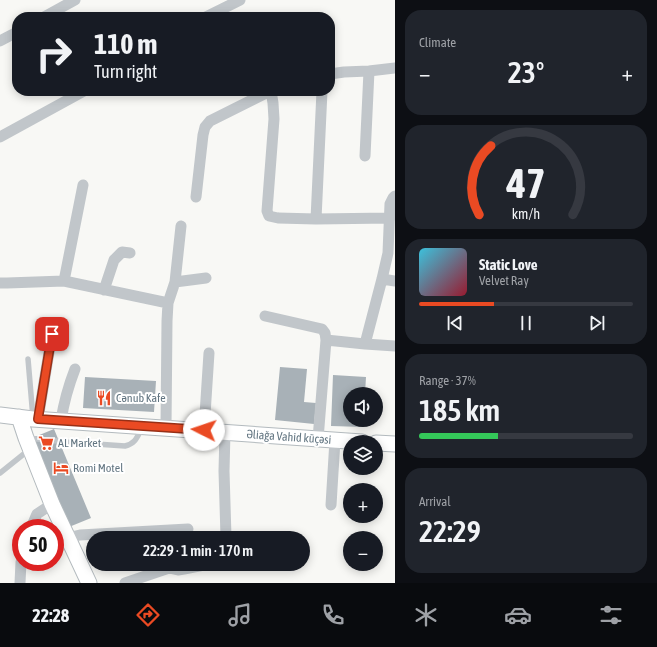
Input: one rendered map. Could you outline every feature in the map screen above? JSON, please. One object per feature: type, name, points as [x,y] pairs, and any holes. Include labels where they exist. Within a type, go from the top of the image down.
[{"type":"main road","name":"Əliağa Vahid küçəsi","points":[[0,415],[343,441]]},
{"type":"main road","points":[[30,418],[28,443],[52,504],[89,583]]},
{"type":"main road","points":[[383,443],[395,444]]},
{"type":"street","points":[[53,12],[75,0]]},
{"type":"street","points":[[216,12],[240,0]]},
{"type":"street","points":[[0,41],[12,35]]},
{"type":"street","points":[[335,73],[369,72],[395,68]]},
{"type":"street","points":[[365,156],[369,72]]},
{"type":"street","points":[[0,137],[75,96]]},
{"type":"street","points":[[196,197],[205,127],[210,121],[260,96]]},
{"type":"street","points":[[271,96],[274,119],[267,212],[269,216],[278,218],[316,219],[390,218]]},
{"type":"street","points":[[316,219],[322,96]]},
{"type":"street","points":[[64,281],[83,185]]},
{"type":"street","points":[[365,344],[388,253],[390,204],[395,196]]},
{"type":"street","points":[[166,428],[168,303],[175,282],[181,226]]},
{"type":"street","points":[[104,290],[114,260],[122,252],[130,253]]},
{"type":"street","points":[[175,282],[206,278]]},
{"type":"street","points":[[382,279],[395,281]]},
{"type":"street","points":[[0,283],[64,281],[168,303]]},
{"type":"street","points":[[265,316],[322,329],[325,333],[326,340],[318,439]]},
{"type":"street","points":[[30,418],[52,334]]},
{"type":"street","points":[[326,340],[395,346]]},
{"type":"street","points":[[204,430],[209,353]]},
{"type":"street","points":[[61,420],[68,384],[74,369]]},
{"type":"street","points":[[225,432],[224,471],[226,531]]},
{"type":"street","points":[[331,505],[335,440]]},
{"type":"street","points":[[34,519],[37,514],[52,504]]},
{"type":"street","points":[[68,538],[80,535],[188,530]]},
{"type":"street","points":[[20,583],[21,571]]},
{"type":"street","points":[[125,583],[160,571]]},
{"type":"lane","points":[[28,359],[30,418]]},
{"type":"lane","points":[[0,473],[28,443],[67,442],[125,446],[131,444],[137,439],[143,426]]},
{"type":"building","points":[[280,367],[307,369],[304,402],[316,403],[314,424],[275,420]]},
{"type":"building","points":[[333,375],[366,377],[365,387],[343,387],[343,426],[331,426]]},
{"type":"building","points":[[85,377],[156,381],[154,412],[83,408]]},
{"type":"building","points":[[54,429],[91,518],[69,527],[32,438]]},
{"type":"place","name":"Cənub Kafe","points":[[104,398]]},
{"type":"place","name":"AL Market","points":[[46,443]]},
{"type":"place","name":"Romi Motel","points":[[61,468]]},
{"type":"route","points":[[52,334],[38,419],[204,430]]}]
